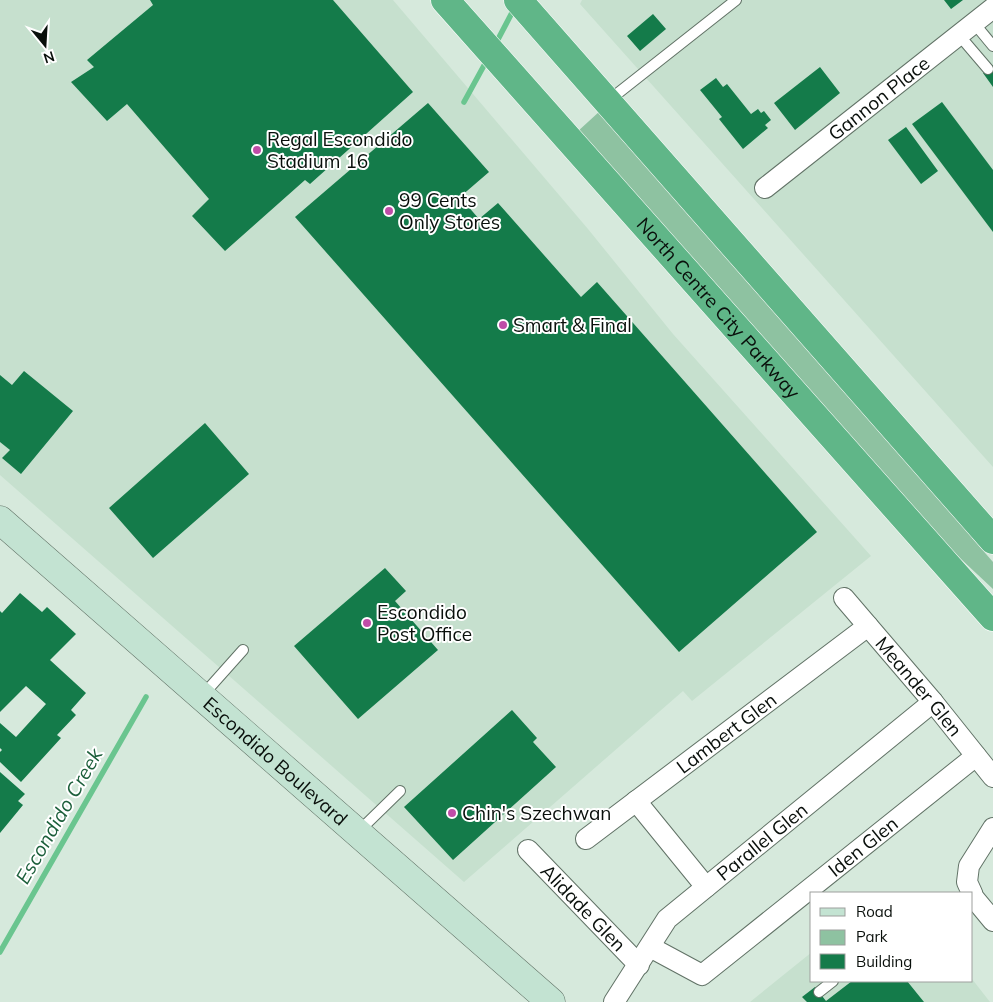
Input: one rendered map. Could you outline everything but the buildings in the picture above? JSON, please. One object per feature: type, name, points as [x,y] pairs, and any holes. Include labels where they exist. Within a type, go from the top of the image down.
[{"type":"highway","points":[[518,0],[993,540]]},
{"type":"highway","name":"North Centre City Parkway","points":[[450,6],[993,617]]},
{"type":"main road","name":"Escondido Boulevard","points":[[0,520],[551,1002]]},
{"type":"street","name":"Gannon Place","points":[[765,188],[992,11]]},
{"type":"street","name":"Meander Glen","points":[[844,598],[933,702],[993,777]]},
{"type":"street","name":"Lambert Glen","points":[[586,839],[868,626]]},
{"type":"street","name":"Parallel Glen","points":[[614,1002],[667,919],[933,702]]},
{"type":"street","name":"Iden Glen","points":[[650,947],[702,975],[976,756]]},
{"type":"street","points":[[636,801],[706,887]]},
{"type":"street","points":[[972,892],[967,882],[969,866],[993,828]]},
{"type":"street","name":"Alidade Glen","points":[[528,850],[639,965]]},
{"type":"street","points":[[973,896],[993,921]]},
{"type":"lane","points":[[608,101],[736,0]]},
{"type":"lane","points":[[967,29],[993,46]]},
{"type":"lane","points":[[967,29],[988,69]]},
{"type":"lane","points":[[201,697],[243,650]]},
{"type":"lane","points":[[357,833],[400,792]]},
{"type":"lane","points":[[819,992],[832,982]]},
{"type":"shaded area","points":[[0,0],[393,0],[588,229],[673,334],[871,556],[692,701],[683,691],[464,882],[0,475]]},
{"type":"shaded area","points":[[582,0],[993,0],[993,467],[580,4]]},
{"type":"shaded area","points":[[810,954],[810,982],[973,982],[973,980],[990,1002],[750,1002]]},
{"type":"green space","points":[[600,111],[972,536],[993,562],[993,589],[946,545],[577,132]]},
{"type":"waterway","name":"Escondido Creek","points":[[495,45],[515,7]]},
{"type":"waterway","name":"Escondido Creek","points":[[464,102],[487,60]]},
{"type":"waterway","name":"Escondido Creek","points":[[0,952],[146,697]]},
{"type":"place","name":"Regal Escondido Stadium 16","points":[[257,150]]},
{"type":"place","name":"99 Cents Only Stores","points":[[389,211]]},
{"type":"place","name":"Smart & Final","points":[[503,325]]},
{"type":"place","name":"Escondido Post Office","points":[[367,623]]},
{"type":"place","name":"Chin's Szechwan","points":[[452,813]]}]
